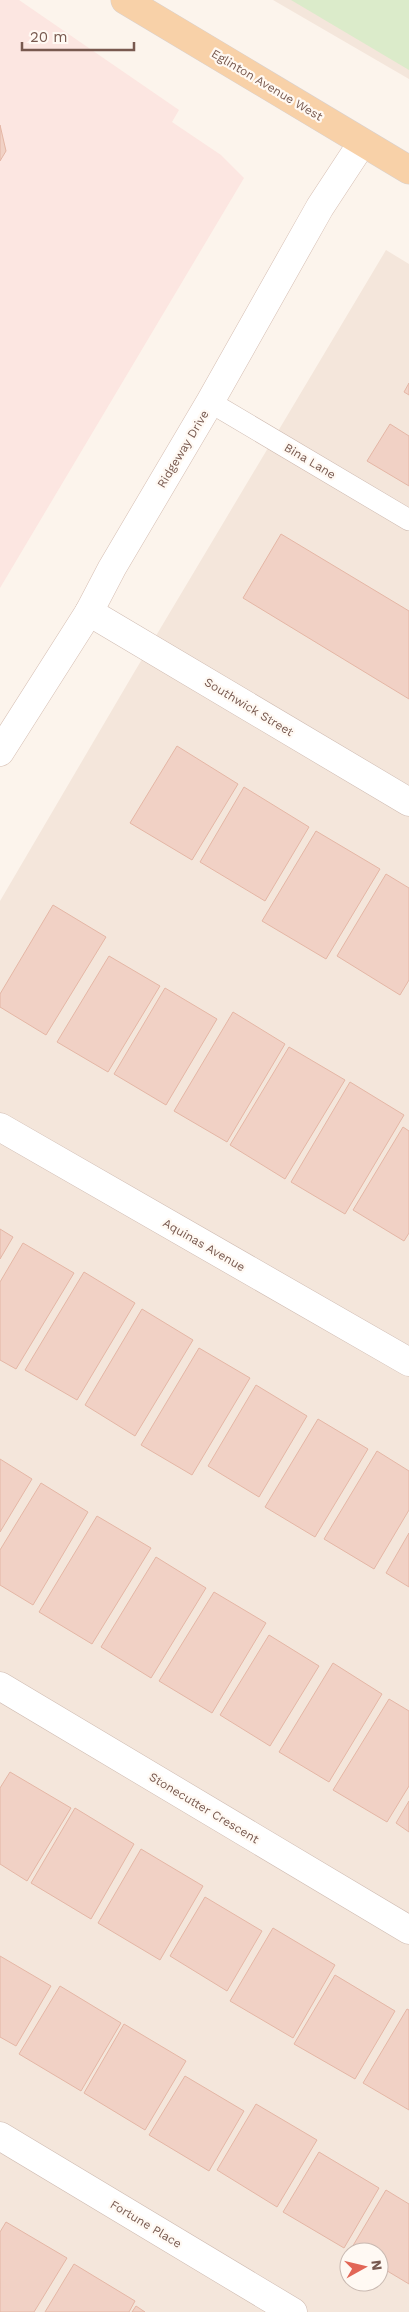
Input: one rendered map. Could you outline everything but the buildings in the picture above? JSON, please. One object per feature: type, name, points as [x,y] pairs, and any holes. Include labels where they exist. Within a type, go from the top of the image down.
[{"type":"main road","name":"Eglinton Avenue West","points":[[125,0],[409,170]]},
{"type":"street","name":"Ridgeway Drive","points":[[0,752],[89,612],[112,568],[210,402],[320,207],[362,143]]},
{"type":"street","name":"Southwick Street","points":[[89,612],[409,802]]},
{"type":"street","name":"Aquinas Avenue","points":[[0,1127],[409,1362]]},
{"type":"street","name":"Stonecutter Crescent","points":[[0,1686],[409,1930]]},
{"type":"street","name":"Fortune Place","points":[[0,2136],[293,2312]]},
{"type":"lane","name":"Bina Lane","points":[[210,402],[409,520]]},
{"type":"shaded area","points":[[0,0],[19,0],[179,110],[172,122],[221,155],[244,178],[0,588]]},
{"type":"shaded area","points":[[273,0],[409,0],[409,79]]},
{"type":"shaded area","points":[[386,250],[409,264],[409,2312],[0,2312],[0,901]]},
{"type":"green space","points":[[291,0],[409,0],[409,70]]}]
